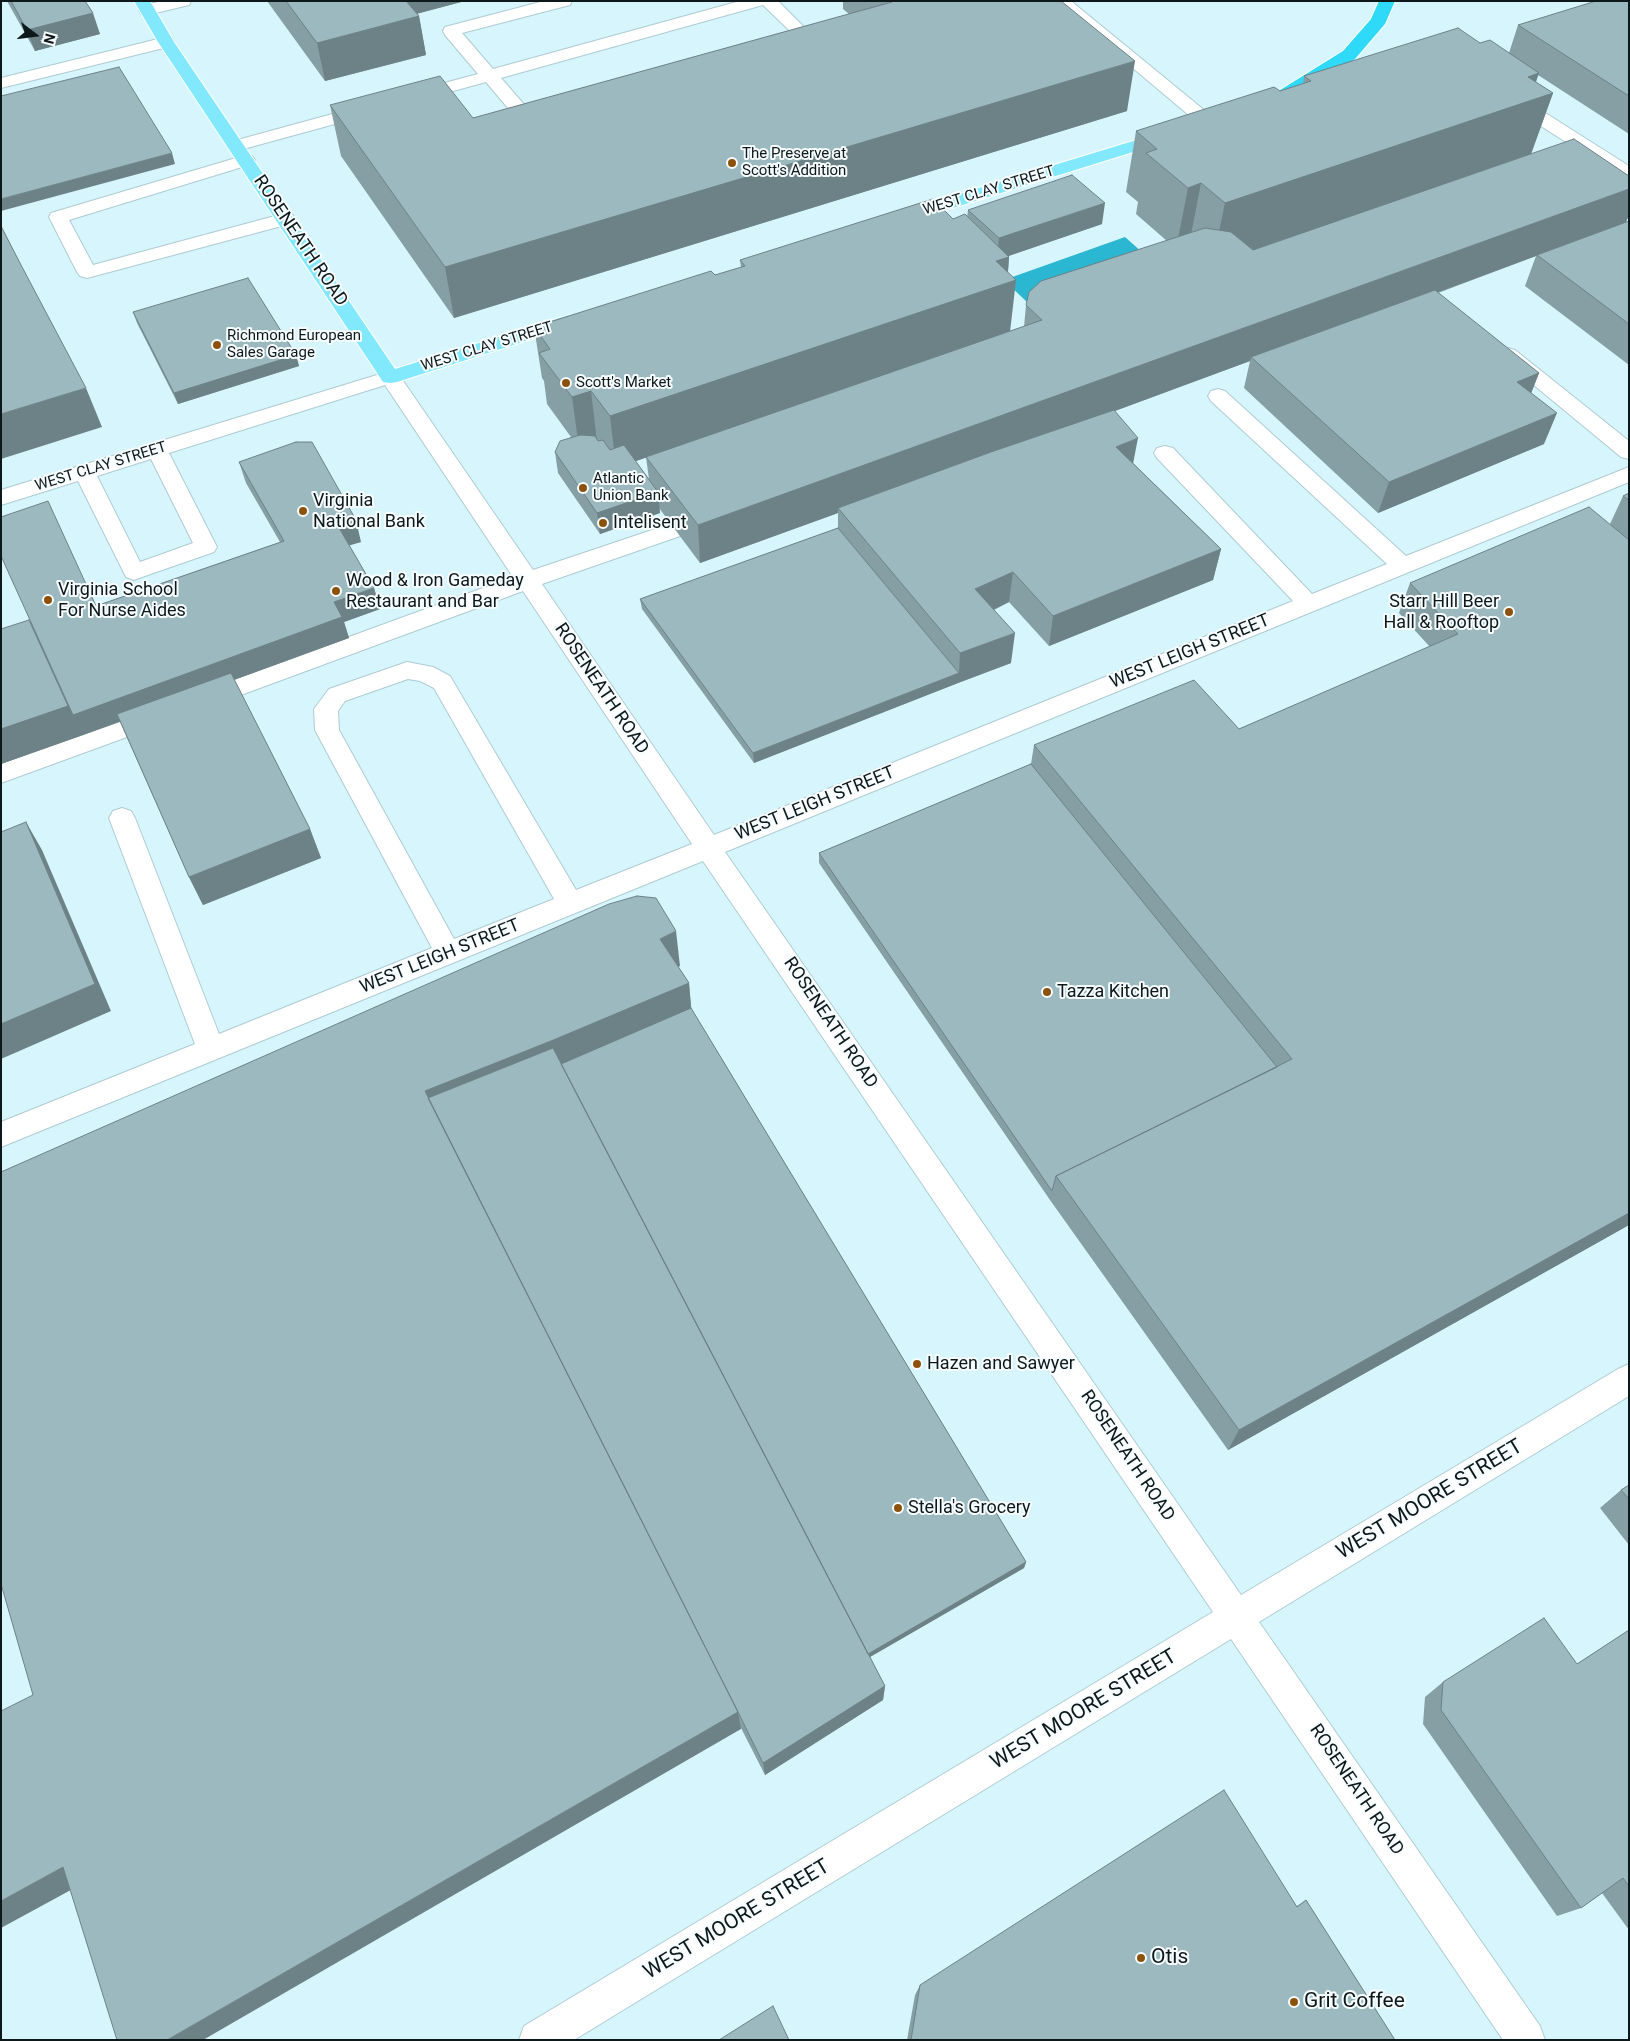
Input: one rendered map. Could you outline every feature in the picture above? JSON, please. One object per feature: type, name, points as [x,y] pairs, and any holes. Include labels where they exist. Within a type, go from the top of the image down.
[{"type":"highway","points":[[1262,106],[1349,55],[1379,20],[1388,1]]},
{"type":"main road","name":"ROSENEATH ROAD","points":[[144,6],[166,42],[390,377]]},
{"type":"main road","name":"WEST CLAY STREET","points":[[884,224],[1217,120]]},
{"type":"main road","name":"WEST CLAY STREET","points":[[390,377],[588,315]]},
{"type":"street","points":[[144,6],[183,1]]},
{"type":"street","points":[[561,106],[524,116],[451,31],[564,1]]},
{"type":"street","points":[[286,219],[87,272],[58,217],[390,103],[760,1]]},
{"type":"street","points":[[758,50],[806,36],[768,1]]},
{"type":"street","points":[[1061,1],[1217,120]]},
{"type":"street","points":[[1,83],[166,42]]},
{"type":"street","points":[[1262,106],[1327,88]]},
{"type":"street","points":[[1495,89],[1624,174]]},
{"type":"street","points":[[1490,340],[1629,452]]},
{"type":"street","name":"WEST CLAY STREET","points":[[1,498],[390,377]]},
{"type":"street","name":"ROSENEATH ROAD","points":[[390,377],[708,847],[1526,2040]]},
{"type":"street","points":[[1218,396],[1402,566]]},
{"type":"street","points":[[84,472],[134,572],[206,547],[157,450]]},
{"type":"street","points":[[1165,453],[1309,604]]},
{"type":"street","name":"WEST LEIGH STREET","points":[[1,1135],[1402,566],[1568,509],[1629,474]]},
{"type":"street","points":[[1,774],[528,580],[675,530]]},
{"type":"street","points":[[448,953],[327,730],[326,710],[337,695],[407,670],[424,673],[442,682],[570,903]]},
{"type":"street","points":[[122,818],[211,1050]]},
{"type":"street","name":"WEST MOORE STREET","points":[[538,2040],[1629,1379]]},
{"type":"water","points":[[1125,237],[1152,261],[1030,305],[1004,280]]},
{"type":"building","points":[[11,1],[85,1],[93,13],[27,30]]},
{"type":"building","points":[[286,1],[406,1],[419,16],[317,43]]},
{"type":"building","name":"The Preserve at Scott's Addition","points":[[891,1],[1061,1],[1135,61],[445,267],[330,105],[440,76],[473,118]]},
{"type":"building","points":[[1596,1],[1629,1],[1629,96],[1518,25]]},
{"type":"building","points":[[1458,28],[1480,43],[1490,40],[1539,73],[1528,77],[1553,93],[1225,203],[1201,183],[1188,188],[1146,153],[1157,149],[1136,131],[1274,87],[1280,91],[1311,81],[1304,76]]},
{"type":"building","points":[[119,67],[172,153],[1,199],[1,96]]},
{"type":"building","points":[[1574,139],[1629,176],[1629,189],[698,525],[646,457],[1042,320],[1026,305],[1029,292],[1041,281],[1205,228],[1231,232],[1253,250]]},
{"type":"building","points":[[1072,175],[1105,203],[999,238],[968,210]]},
{"type":"building","points":[[933,199],[953,219],[965,214],[1009,257],[996,261],[1016,280],[610,416],[591,391],[572,397],[539,353],[550,349],[534,327],[711,271],[715,275],[745,266],[740,260]]},
{"type":"building","points":[[1629,221],[1629,324],[1537,255]]},
{"type":"building","points":[[1,226],[86,388],[1,414]]},
{"type":"building","name":"Richmond European Sales Garage","points":[[248,278],[296,355],[174,393],[133,312]]},
{"type":"building","points":[[1435,290],[1539,373],[1517,382],[1557,413],[1389,482],[1251,357]]},
{"type":"building","points":[[1114,410],[1138,438],[1116,447],[1221,549],[1053,616],[1013,572],[975,589],[1015,633],[960,653],[838,508],[991,452]]},
{"type":"building","points":[[580,435],[595,436],[598,441],[603,440],[610,450],[624,445],[658,492],[597,513],[555,452],[560,441]]},
{"type":"building","points":[[296,442],[312,442],[356,520],[338,526],[374,588],[334,602],[342,617],[73,715],[1,556],[1,517],[48,501],[96,606],[284,541],[239,462]]},
{"type":"building","points":[[1629,493],[1629,500],[1623,496]]},
{"type":"building","points":[[1589,507],[1629,540],[1629,1213],[1239,1430],[1056,1176],[1292,1059],[1034,745],[1194,680],[1239,729],[1458,634],[1410,583]]},
{"type":"building","points":[[838,528],[959,673],[753,753],[640,599]]},
{"type":"building","points":[[29,620],[68,706],[1,729],[1,629]]},
{"type":"building","points":[[231,673],[310,829],[189,877],[117,714]]},
{"type":"building","points":[[1031,764],[1277,1067],[1056,1176],[1052,1191],[819,853]]},
{"type":"building","points":[[26,822],[95,984],[1,1024],[1,832]]},
{"type":"building","points":[[637,896],[656,898],[676,931],[660,939],[689,983],[425,1091],[738,1712],[167,2040],[117,2040],[63,1867],[1,1901],[1,1711],[33,1695],[1,1584],[1,1172],[609,904]]},
{"type":"building","points":[[691,1008],[1026,1562],[868,1654],[561,1064]]},
{"type":"building","points":[[553,1048],[885,1686],[763,1763],[428,1098]]},
{"type":"building","points":[[1629,1485],[1629,1499],[1621,1490]]},
{"type":"building","points":[[1544,1618],[1577,1664],[1629,1630],[1629,1886],[1623,1878],[1581,1908],[1441,1710],[1443,1682]]},
{"type":"building","name":"Otis","points":[[1224,1790],[1297,1907],[1306,1900],[1395,2040],[911,2040],[920,1985]]},
{"type":"building","points":[[773,2006],[789,2040],[719,2040]]},
{"type":"place","name":"The Preserve at Scott's Addition","points":[[732,163]]},
{"type":"place","name":"Richmond European Sales Garage","points":[[217,345]]},
{"type":"place","name":"Scott's Market","points":[[566,383]]},
{"type":"place","name":"Atlantic Union Bank","points":[[583,488]]},
{"type":"place","name":"Virginia National Bank","points":[[303,511]]},
{"type":"place","name":"Intelisent","points":[[603,523]]},
{"type":"place","name":"Wood & Iron Gameday Restaurant and Bar","points":[[336,591]]},
{"type":"place","name":"Virginia School For Nurse Aides","points":[[48,600]]},
{"type":"place","name":"Starr Hill Beer Hall & Rooftop","points":[[1509,612]]},
{"type":"place","name":"Tazza Kitchen","points":[[1047,992]]},
{"type":"place","name":"Hazen and Sawyer","points":[[917,1364]]},
{"type":"place","name":"Stella's Grocery","points":[[898,1508]]},
{"type":"place","name":"Otis","points":[[1141,1958]]},
{"type":"place","name":"Grit Coffee","points":[[1294,2002]]}]
